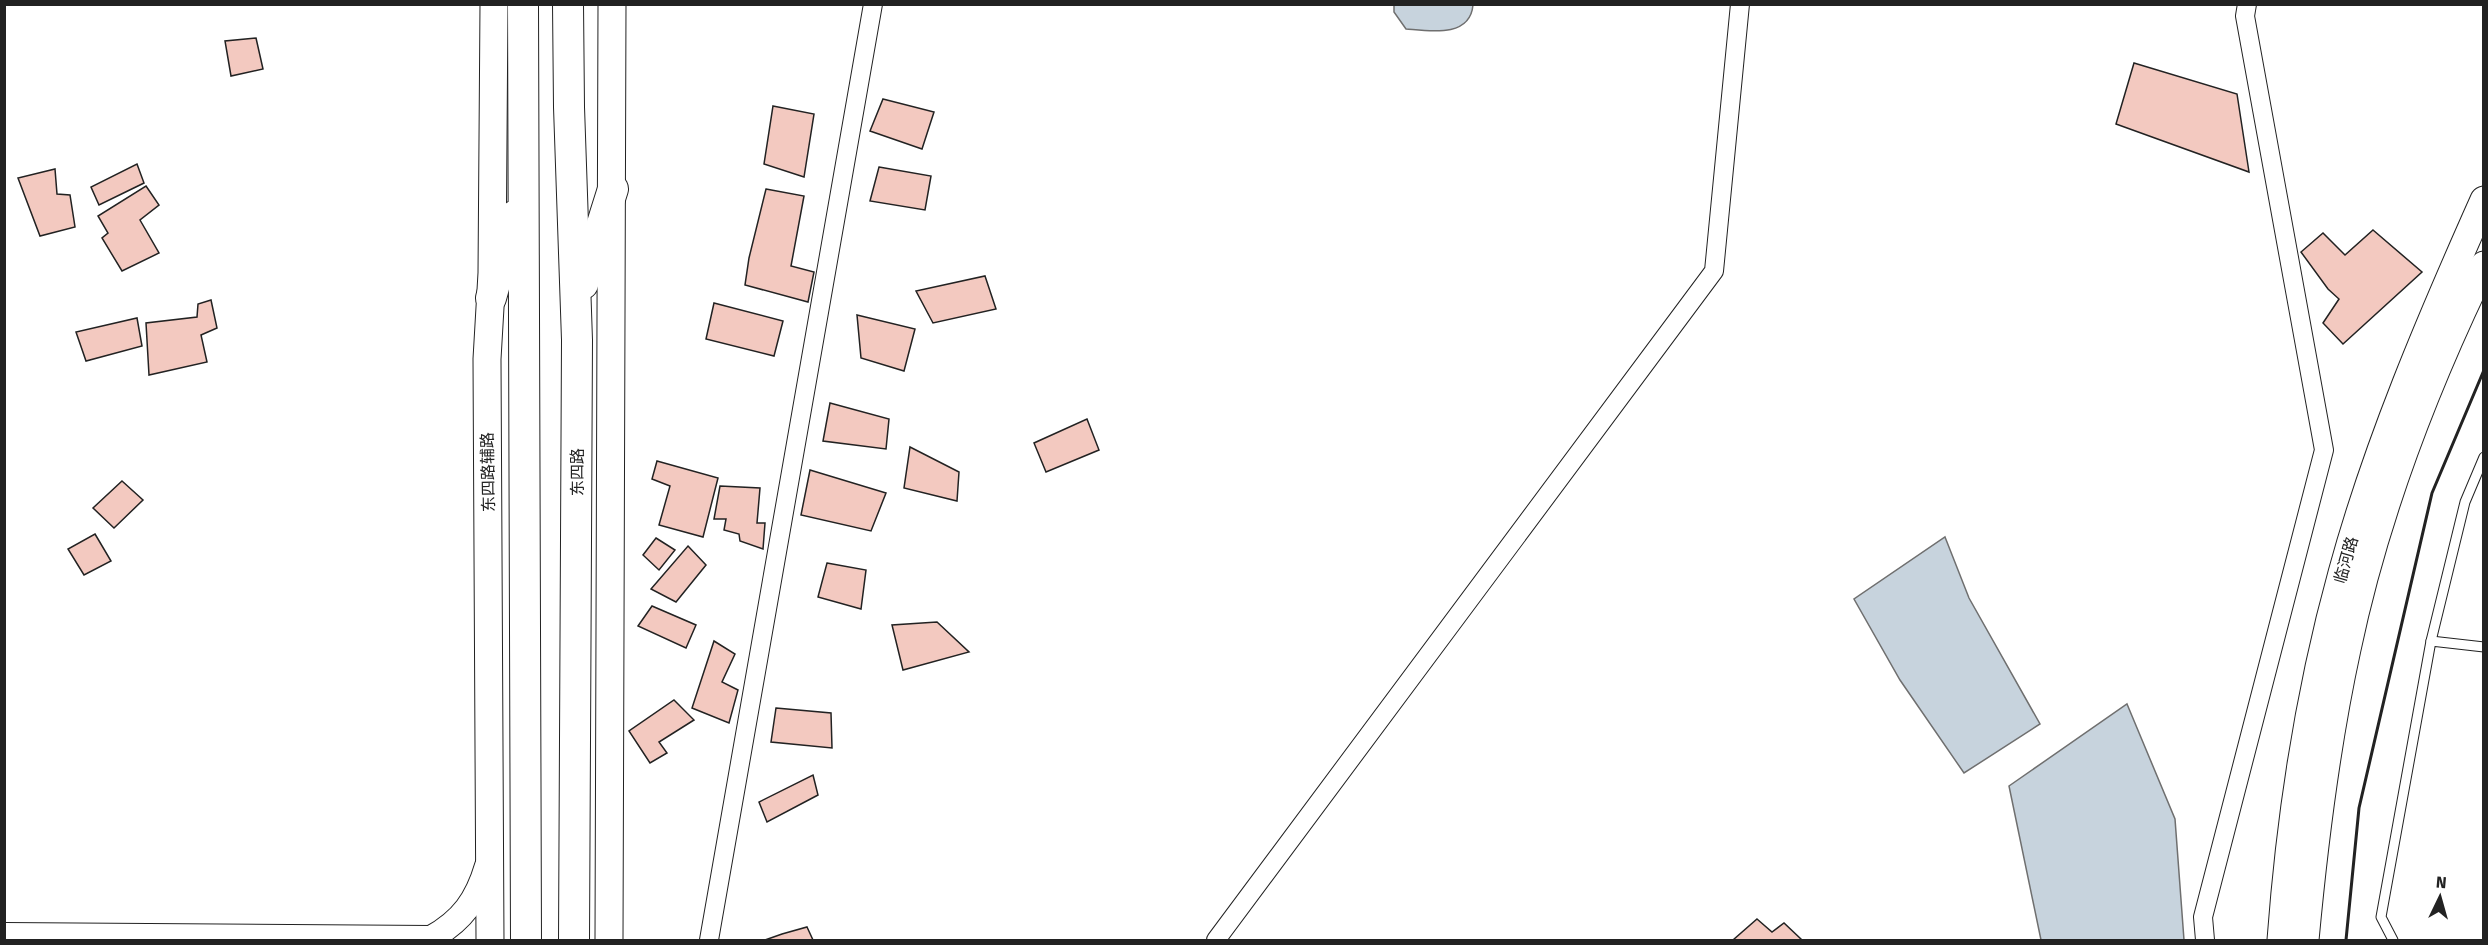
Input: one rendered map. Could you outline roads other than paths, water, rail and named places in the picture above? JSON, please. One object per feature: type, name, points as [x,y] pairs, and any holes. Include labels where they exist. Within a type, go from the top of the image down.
[{"type":"main road","name":"东四路辅路","points":[[490,940],[487,359],[491,298],[494,4]]},
{"type":"main road","points":[[509,4],[523,55]]},
{"type":"main road","points":[[523,4],[526,940]]},
{"type":"main road","name":"东四路","points":[[568,4],[576,307],[574,940]]},
{"type":"main road","points":[[609,940],[612,4]]},
{"type":"main road","points":[[491,298],[524,179]]},
{"type":"main road","points":[[576,307],[613,189]]},
{"type":"main road","name":"临河路","points":[[2281,940],[2293,820],[2303,757],[2342,574],[2405,390],[2484,200]]},
{"type":"main road","name":"临河路","points":[[2305,940],[2325,764],[2347,648],[2375,539],[2419,411],[2484,265]]},
{"type":"street","points":[[709,940],[873,4]]},
{"type":"street","points":[[1216,940],[1714,271],[1740,4]]},
{"type":"street","points":[[2205,940],[2203,917],[2324,450],[2245,15],[2247,4]]},
{"type":"street","points":[[4,935],[431,938],[447,929],[469,908],[482,883],[489,858]]},
{"type":"lane","points":[[2392,940],[2381,917],[2431,641],[2464,502],[2484,457]]},
{"type":"lane","points":[[2431,641],[2484,648]]}]
